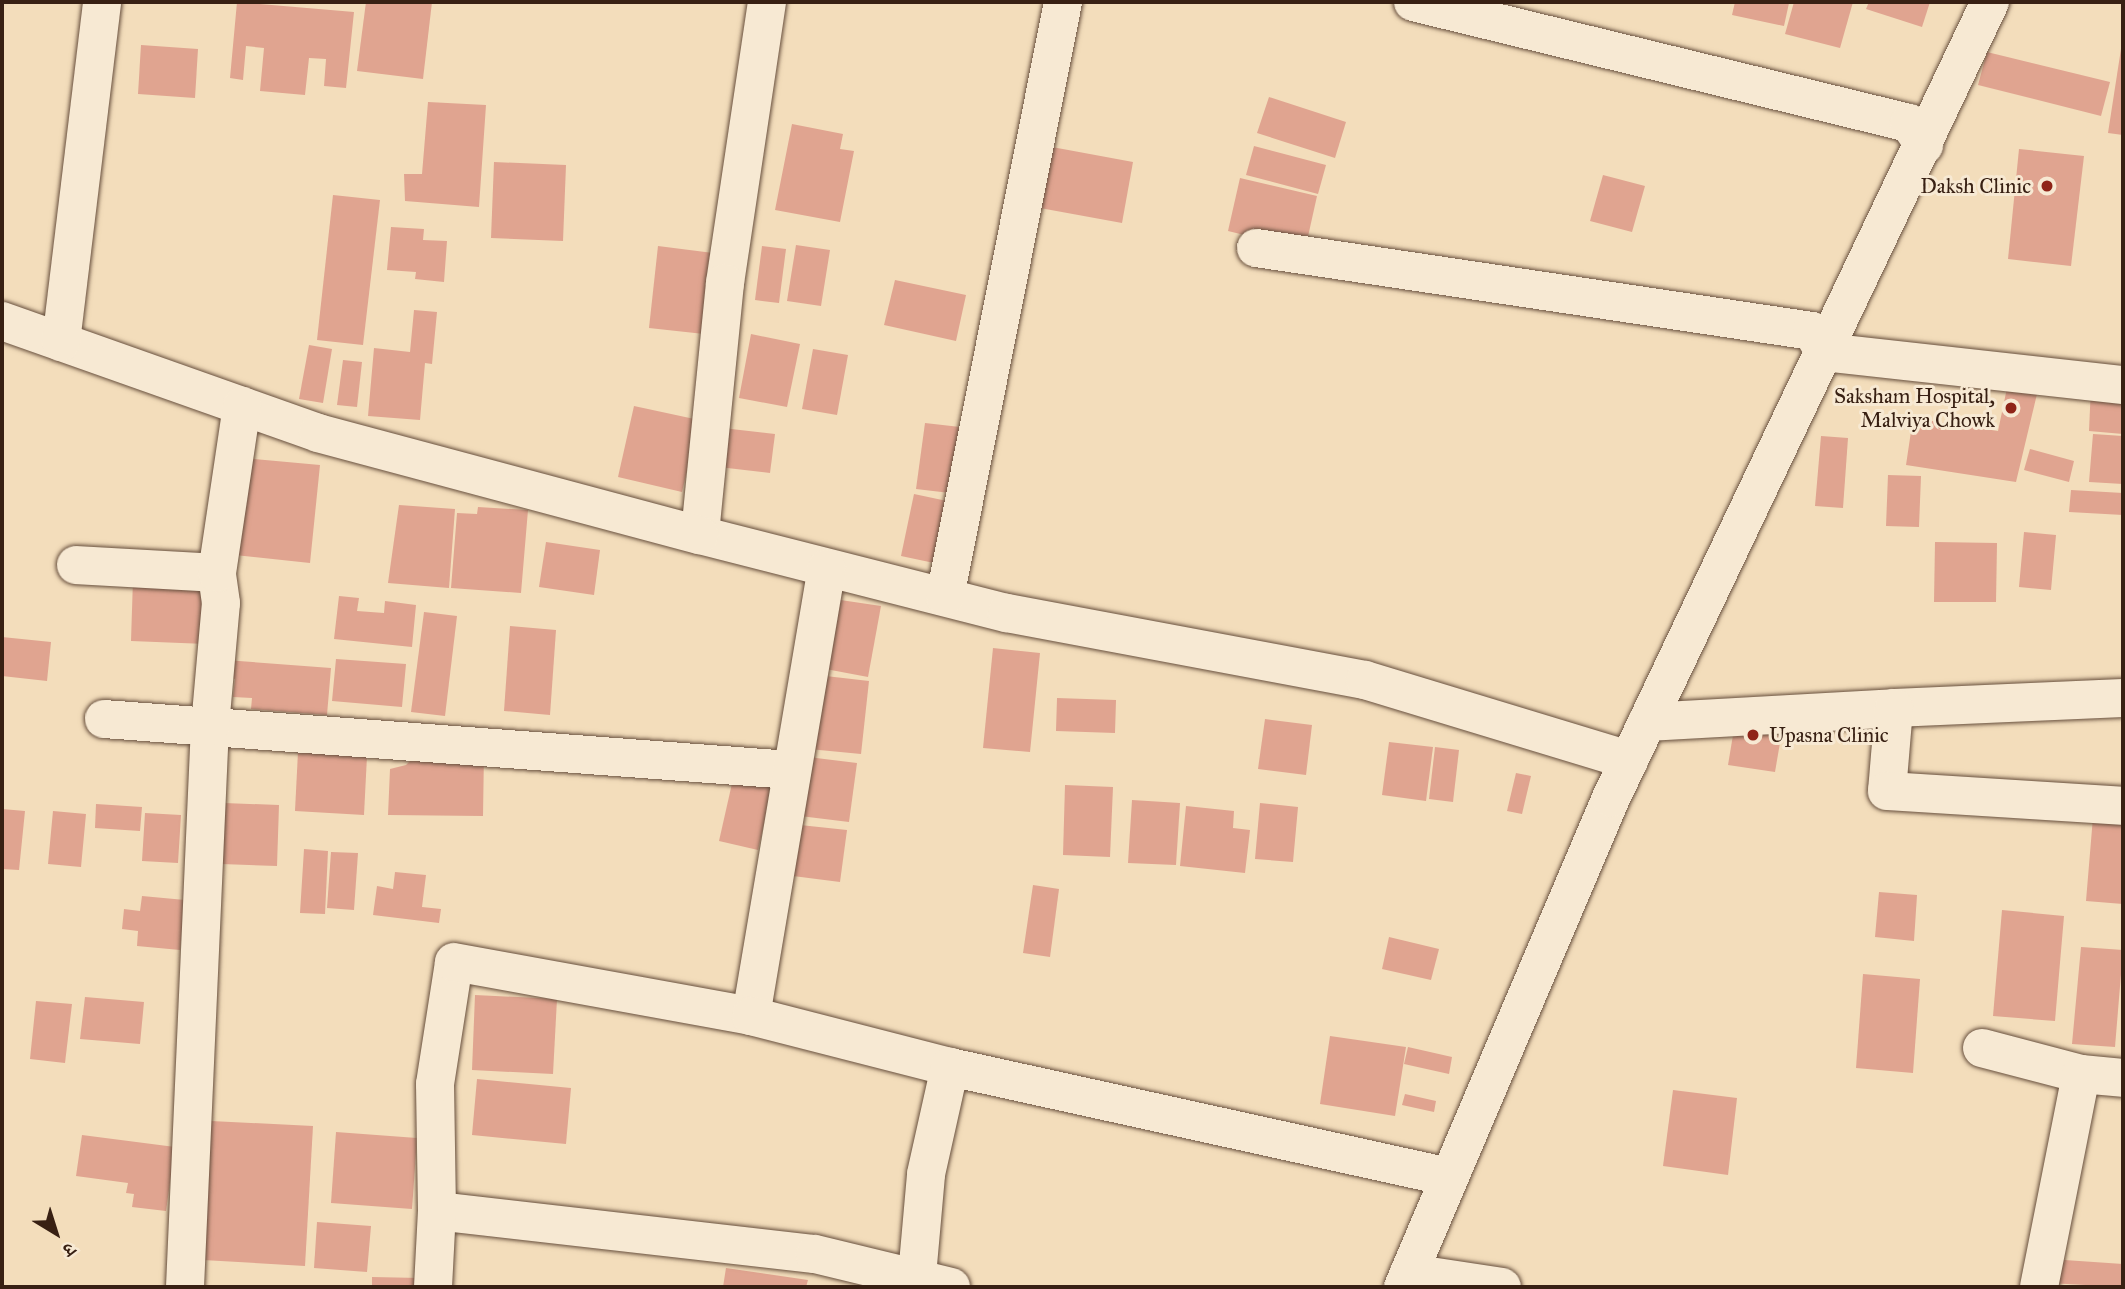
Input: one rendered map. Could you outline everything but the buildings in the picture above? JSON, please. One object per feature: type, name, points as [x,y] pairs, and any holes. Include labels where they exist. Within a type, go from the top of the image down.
[{"type":"street","points":[[61,342],[102,2]]},
{"type":"street","points":[[701,535],[725,283],[767,2]]},
{"type":"street","points":[[945,597],[1063,2]]},
{"type":"street","points":[[1413,2],[1909,123],[1924,145]]},
{"type":"street","points":[[1502,1287],[1406,1280],[1629,760],[1924,145],[1982,5]]},
{"type":"street","points":[[1256,248],[1812,331],[1824,352]]},
{"type":"street","points":[[2,321],[318,433],[945,597],[1365,680],[1629,760]]},
{"type":"street","points":[[1824,352],[2123,386]]},
{"type":"street","points":[[185,1287],[210,726],[221,603],[217,573],[242,406]]},
{"type":"street","points":[[76,565],[217,573]]},
{"type":"street","points":[[751,1016],[790,770],[827,568]]},
{"type":"street","points":[[1647,722],[2123,698]]},
{"type":"street","points":[[1894,708],[1887,791],[2123,806]]},
{"type":"street","points":[[104,719],[790,770]]},
{"type":"street","points":[[433,1287],[437,1210],[435,1084],[454,962],[751,1016],[950,1067],[1449,1177]]},
{"type":"street","points":[[1982,1048],[2081,1074],[2123,1079]]},
{"type":"street","points":[[437,1210],[815,1254],[928,1285],[926,1174],[950,1067]]},
{"type":"street","points":[[2039,1287],[2081,1074]]},
{"type":"place","name":"Daksh Clinic","points":[[2047,186]]},
{"type":"place","name":"Saksham Hospital, Malviya Chowk","points":[[2011,408]]},
{"type":"place","name":"Upasna Clinic","points":[[1753,735]]}]
